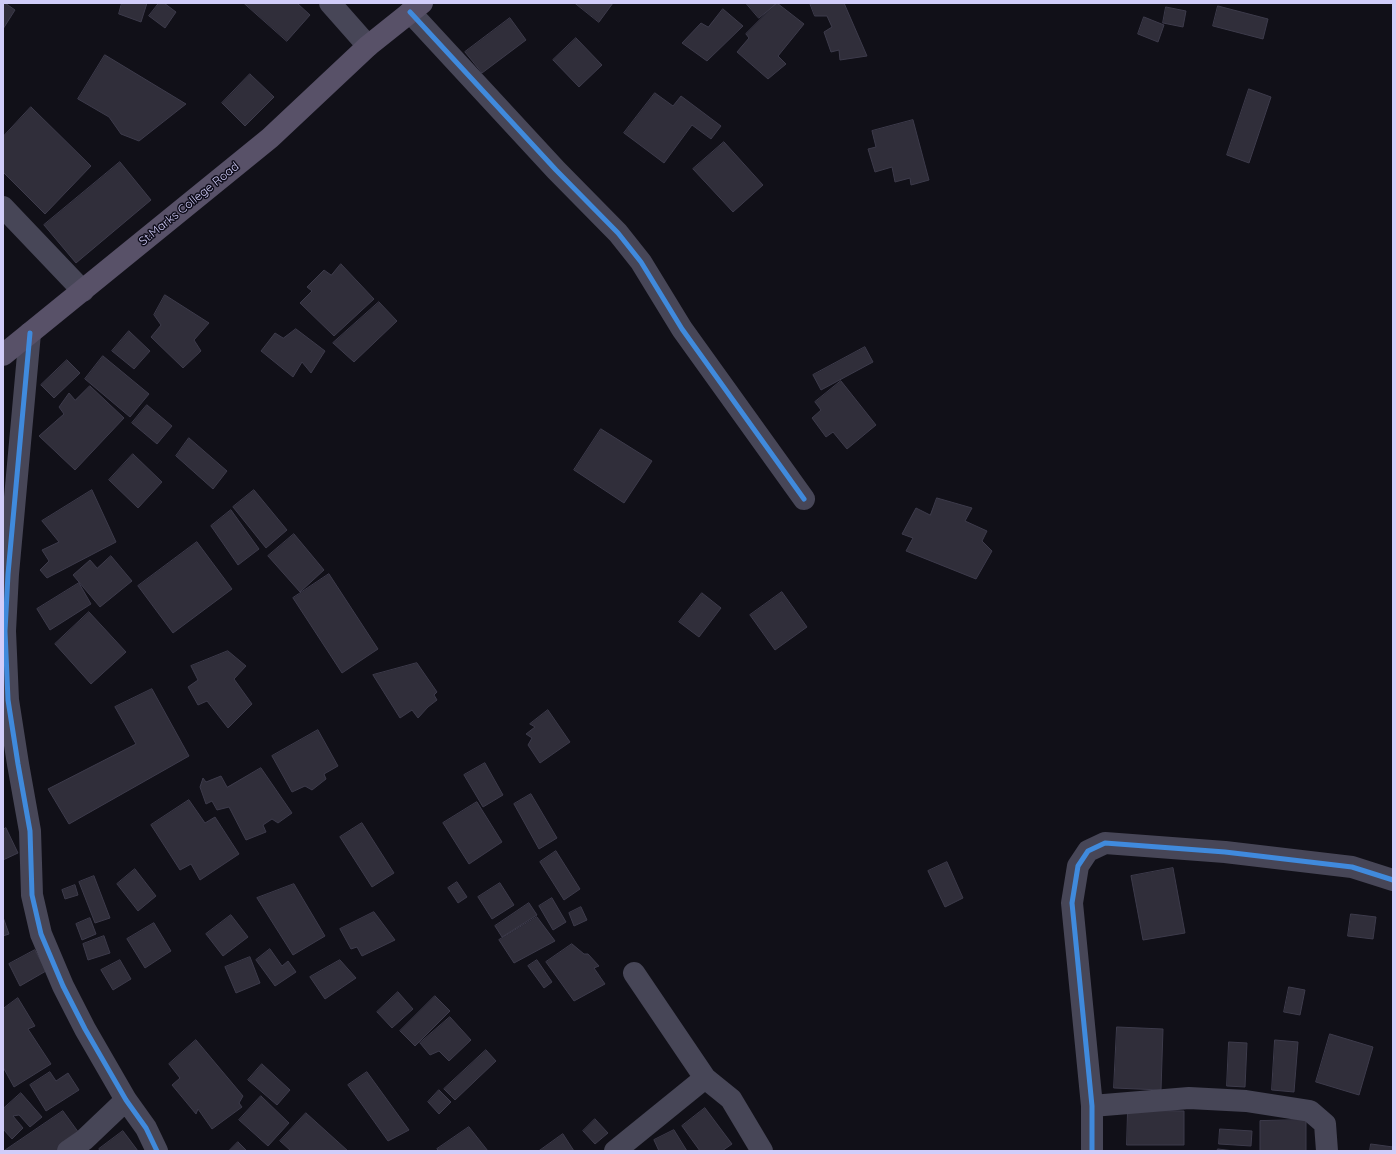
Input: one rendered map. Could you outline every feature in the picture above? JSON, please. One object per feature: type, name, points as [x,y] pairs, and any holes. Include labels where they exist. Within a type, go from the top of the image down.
[{"type":"main road","name":"St.Marks College Road","points":[[3,355],[270,138],[368,46],[416,8]]},
{"type":"street","points":[[330,3],[368,46]]},
{"type":"street","points":[[416,8],[556,170],[618,233],[641,262],[682,329],[804,499]]},
{"type":"street","points":[[3,207],[82,291]]},
{"type":"street","points":[[30,333],[8,574],[5,632],[8,700],[30,831],[32,895],[41,934],[63,986],[85,1029],[126,1100],[146,1128],[157,1151]]},
{"type":"street","points":[[1092,1151],[1092,1106],[1072,903],[1078,866],[1088,851],[1105,843],[1225,852],[1352,867],[1393,880]]},
{"type":"street","points":[[634,973],[705,1078],[731,1099],[762,1151]]},
{"type":"street","points":[[615,1151],[705,1078]]},
{"type":"street","points":[[1092,1106],[1189,1098],[1246,1101],[1310,1111],[1325,1124],[1327,1151]]},
{"type":"street","points":[[68,1151],[84,1140],[126,1100]]},
{"type":"building","points":[[3,3],[15,10],[3,29]]},
{"type":"building","points":[[122,3],[147,3],[141,22],[119,14]]},
{"type":"building","points":[[159,3],[164,3],[176,12],[165,28],[149,16]]},
{"type":"building","points":[[244,3],[297,3],[310,15],[287,41]]},
{"type":"building","points":[[575,3],[613,3],[599,22]]},
{"type":"building","points":[[746,3],[777,3],[759,18]]},
{"type":"building","points":[[777,3],[804,24],[778,56],[786,64],[768,79],[737,52],[749,38],[746,34]]},
{"type":"building","points":[[810,3],[844,3],[867,56],[840,60],[839,50],[831,52],[824,32],[832,27],[827,16],[815,16]]},
{"type":"building","points":[[1218,6],[1268,19],[1263,39],[1213,26]]},
{"type":"building","points":[[1166,7],[1186,11],[1183,27],[1163,23]]},
{"type":"building","points":[[723,9],[743,26],[707,61],[682,43],[701,23],[708,27]]},
{"type":"building","points":[[1144,17],[1164,25],[1158,42],[1138,34]]},
{"type":"building","points":[[510,18],[526,40],[482,73],[465,52]]},
{"type":"building","points":[[576,38],[602,65],[579,87],[553,60]]},
{"type":"building","points":[[105,55],[186,104],[139,141],[121,134],[109,117],[78,99]]},
{"type":"building","points":[[250,74],[274,97],[245,126],[222,103]]},
{"type":"building","points":[[1249,89],[1271,97],[1249,163],[1227,155]]},
{"type":"building","points":[[655,93],[673,106],[681,96],[721,126],[711,139],[692,125],[664,163],[624,133]]},
{"type":"building","points":[[31,107],[91,166],[45,214],[3,172],[3,137]]},
{"type":"building","points":[[913,120],[929,180],[911,185],[910,178],[895,182],[892,167],[875,172],[868,149],[876,147],[872,131]]},
{"type":"building","points":[[724,142],[763,185],[733,212],[693,169]]},
{"type":"building","points":[[120,162],[151,200],[76,263],[44,225]]},
{"type":"building","points":[[341,264],[374,299],[334,336],[300,303],[312,291],[307,287],[324,270],[331,275]]},
{"type":"building","points":[[165,295],[209,323],[194,340],[201,351],[183,368],[151,337],[161,325],[154,315]]},
{"type":"building","points":[[379,302],[397,321],[354,362],[333,343]]},
{"type":"building","points":[[296,329],[325,351],[311,373],[302,362],[293,377],[261,351],[275,333],[283,338]]},
{"type":"building","points":[[129,331],[150,351],[134,369],[112,351]]},
{"type":"building","points":[[865,347],[873,362],[821,390],[813,375]]},
{"type":"building","points":[[103,356],[149,394],[130,417],[85,379]]},
{"type":"building","points":[[67,360],[80,373],[54,398],[41,385]]},
{"type":"building","points":[[841,381],[876,425],[847,449],[833,432],[826,437],[812,418],[821,410],[815,402]]},
{"type":"building","points":[[90,386],[124,418],[75,470],[39,436],[64,414],[59,407],[69,393],[75,400]]},
{"type":"building","points":[[147,405],[172,426],[157,444],[132,423]]},
{"type":"building","points":[[601,429],[652,461],[624,503],[574,470]]},
{"type":"building","points":[[189,438],[227,471],[213,489],[176,456]]},
{"type":"building","points":[[133,454],[162,482],[138,508],[109,480]]},
{"type":"building","points":[[92,490],[116,542],[47,578],[40,570],[49,561],[42,550],[59,542],[42,521]]},
{"type":"building","points":[[254,490],[287,530],[266,548],[233,507]]},
{"type":"building","points":[[937,498],[972,508],[965,521],[987,531],[982,541],[992,551],[976,579],[906,551],[913,538],[902,534],[916,508],[930,515]]},
{"type":"building","points":[[231,510],[259,549],[238,565],[211,526]]},
{"type":"building","points":[[294,534],[324,570],[300,592],[268,556]]},
{"type":"building","points":[[197,542],[232,589],[173,633],[138,586]]},
{"type":"building","points":[[111,556],[132,581],[100,607],[73,575],[90,560],[97,568]]},
{"type":"building","points":[[329,574],[378,649],[342,673],[293,598]]},
{"type":"building","points":[[79,583],[91,604],[50,630],[37,609]]},
{"type":"building","points":[[782,592],[807,627],[775,650],[750,615]]},
{"type":"building","points":[[702,593],[721,608],[699,637],[679,622]]},
{"type":"building","points":[[89,612],[126,652],[91,684],[55,644]]},
{"type":"building","points":[[228,651],[246,666],[234,679],[252,704],[228,728],[207,701],[198,705],[188,687],[198,680],[191,666]]},
{"type":"building","points":[[417,663],[437,692],[434,695],[437,700],[418,718],[412,710],[400,718],[373,675]]},
{"type":"building","points":[[152,689],[189,756],[69,824],[48,789],[136,744],[115,707]]},
{"type":"building","points":[[548,710],[570,742],[540,763],[528,745],[532,738],[526,734],[535,727],[530,724]]},
{"type":"building","points":[[318,730],[338,766],[324,774],[326,779],[312,790],[305,786],[292,792],[272,756]]},
{"type":"building","points":[[485,763],[503,795],[483,807],[464,775]]},
{"type":"building","points":[[261,768],[292,813],[278,823],[272,819],[263,825],[266,832],[246,840],[229,807],[217,810],[212,801],[206,804],[200,787],[203,778],[206,782],[221,776],[227,787]]},
{"type":"building","points":[[531,794],[557,838],[539,849],[514,804]]},
{"type":"building","points":[[189,800],[205,823],[215,817],[239,854],[200,880],[191,864],[180,870],[151,825]]},
{"type":"building","points":[[477,802],[502,842],[469,864],[443,823]]},
{"type":"building","points":[[362,823],[394,873],[372,887],[340,837]]},
{"type":"building","points":[[6,828],[18,853],[3,860],[3,830]]},
{"type":"building","points":[[556,851],[580,889],[564,900],[540,862]]},
{"type":"building","points":[[947,862],[963,898],[945,907],[928,871]]},
{"type":"building","points":[[1173,868],[1185,933],[1143,940],[1131,876]]},
{"type":"building","points":[[135,869],[156,896],[138,911],[117,884]]},
{"type":"building","points":[[94,876],[110,918],[95,923],[79,882]]},
{"type":"building","points":[[457,882],[467,897],[458,903],[448,888]]},
{"type":"building","points":[[500,883],[514,905],[492,919],[478,897]]},
{"type":"building","points":[[294,884],[325,936],[293,955],[257,898]]},
{"type":"building","points":[[75,885],[78,895],[65,899],[62,890]]},
{"type":"building","points":[[552,898],[566,922],[553,930],[539,906]]},
{"type":"building","points":[[529,903],[537,915],[502,937],[495,926]]},
{"type":"building","points":[[581,907],[587,920],[574,926],[569,913]]},
{"type":"building","points":[[374,912],[395,940],[362,956],[357,947],[351,949],[340,929]]},
{"type":"building","points":[[1351,914],[1376,917],[1373,939],[1348,936]]},
{"type":"building","points":[[231,915],[248,937],[223,956],[206,934]]},
{"type":"building","points":[[3,917],[9,934],[3,936]]},
{"type":"building","points":[[537,917],[555,941],[514,963],[499,940]]},
{"type":"building","points":[[90,918],[96,934],[82,940],[76,924]]},
{"type":"building","points":[[154,923],[171,951],[145,968],[127,939]]},
{"type":"building","points":[[104,936],[110,953],[88,960],[83,944]]},
{"type":"building","points":[[572,944],[584,954],[588,954],[599,966],[594,968],[605,984],[574,1001],[546,962]]},
{"type":"building","points":[[270,949],[282,966],[288,961],[296,972],[275,986],[256,960]]},
{"type":"building","points":[[35,950],[46,971],[20,986],[9,964]]},
{"type":"building","points":[[250,957],[260,983],[236,993],[225,967]]},
{"type":"building","points":[[120,960],[131,979],[113,990],[101,970]]},
{"type":"building","points":[[340,960],[356,978],[325,999],[310,977]]},
{"type":"building","points":[[537,960],[552,982],[544,988],[528,966]]},
{"type":"building","points":[[1289,987],[1305,990],[1300,1015],[1284,1012]]},
{"type":"building","points":[[398,992],[413,1009],[392,1028],[377,1012]]},
{"type":"building","points":[[435,996],[450,1011],[415,1046],[400,1031]]},
{"type":"building","points":[[18,998],[35,1026],[28,1029],[51,1064],[14,1087],[3,1067],[3,1009]]},
{"type":"building","points":[[450,1017],[471,1040],[449,1061],[439,1051],[430,1055],[420,1043]]},
{"type":"building","points":[[1117,1027],[1163,1029],[1161,1090],[1114,1088]]},
{"type":"building","points":[[1330,1034],[1373,1047],[1359,1095],[1316,1082]]},
{"type":"building","points":[[196,1040],[243,1096],[239,1103],[242,1107],[212,1129],[198,1109],[196,1114],[172,1085],[180,1078],[169,1064]]},
{"type":"building","points":[[1275,1040],[1298,1042],[1294,1092],[1272,1090]]},
{"type":"building","points":[[1229,1042],[1247,1043],[1245,1087],[1227,1086]]},
{"type":"building","points":[[486,1050],[496,1061],[455,1100],[444,1089]]},
{"type":"building","points":[[262,1064],[290,1090],[277,1105],[248,1080]]},
{"type":"building","points":[[50,1072],[56,1081],[68,1073],[79,1090],[46,1111],[30,1085]]},
{"type":"building","points":[[367,1072],[409,1130],[388,1141],[348,1085]]},
{"type":"building","points":[[439,1090],[451,1102],[439,1114],[428,1102]]},
{"type":"building","points":[[21,1093],[42,1117],[30,1127],[19,1115],[13,1116],[23,1128],[12,1139],[3,1129],[3,1109]]},
{"type":"building","points":[[261,1096],[289,1123],[268,1146],[239,1120]]},
{"type":"building","points":[[705,1108],[732,1144],[722,1151],[700,1151],[682,1126]]},
{"type":"building","points":[[1128,1110],[1184,1111],[1184,1145],[1127,1145]]},
{"type":"building","points":[[63,1111],[84,1140],[68,1151],[4,1151]]},
{"type":"building","points":[[306,1113],[348,1151],[291,1151],[280,1141]]},
{"type":"building","points":[[595,1119],[608,1133],[595,1144],[583,1131]]},
{"type":"building","points":[[1306,1120],[1306,1151],[1260,1151],[1260,1121]]},
{"type":"building","points":[[469,1127],[488,1151],[439,1151],[437,1149]]},
{"type":"building","points":[[1220,1129],[1252,1131],[1251,1146],[1219,1144]]},
{"type":"building","points":[[674,1130],[687,1151],[659,1151],[654,1140]]},
{"type":"building","points":[[123,1131],[138,1151],[100,1151],[99,1149]]},
{"type":"building","points":[[563,1134],[574,1151],[539,1151]]},
{"type":"building","points":[[238,1142],[247,1151],[229,1151]]},
{"type":"building","points":[[1371,1144],[1393,1147],[1393,1151],[1370,1151]]},
{"type":"building","points":[[1218,1149],[1234,1151],[1217,1151]]},
{"type":"cycle path","points":[[410,12],[556,170],[618,233],[641,262],[682,329],[804,499]]},
{"type":"cycle path","points":[[30,333],[8,574],[5,631],[8,700],[30,831],[32,895],[41,934],[63,986],[85,1029],[126,1100],[146,1128],[157,1151]]},
{"type":"cycle path","points":[[1092,1151],[1092,1106],[1072,903],[1078,866],[1088,851],[1105,843],[1225,852],[1352,867],[1393,880]]}]
